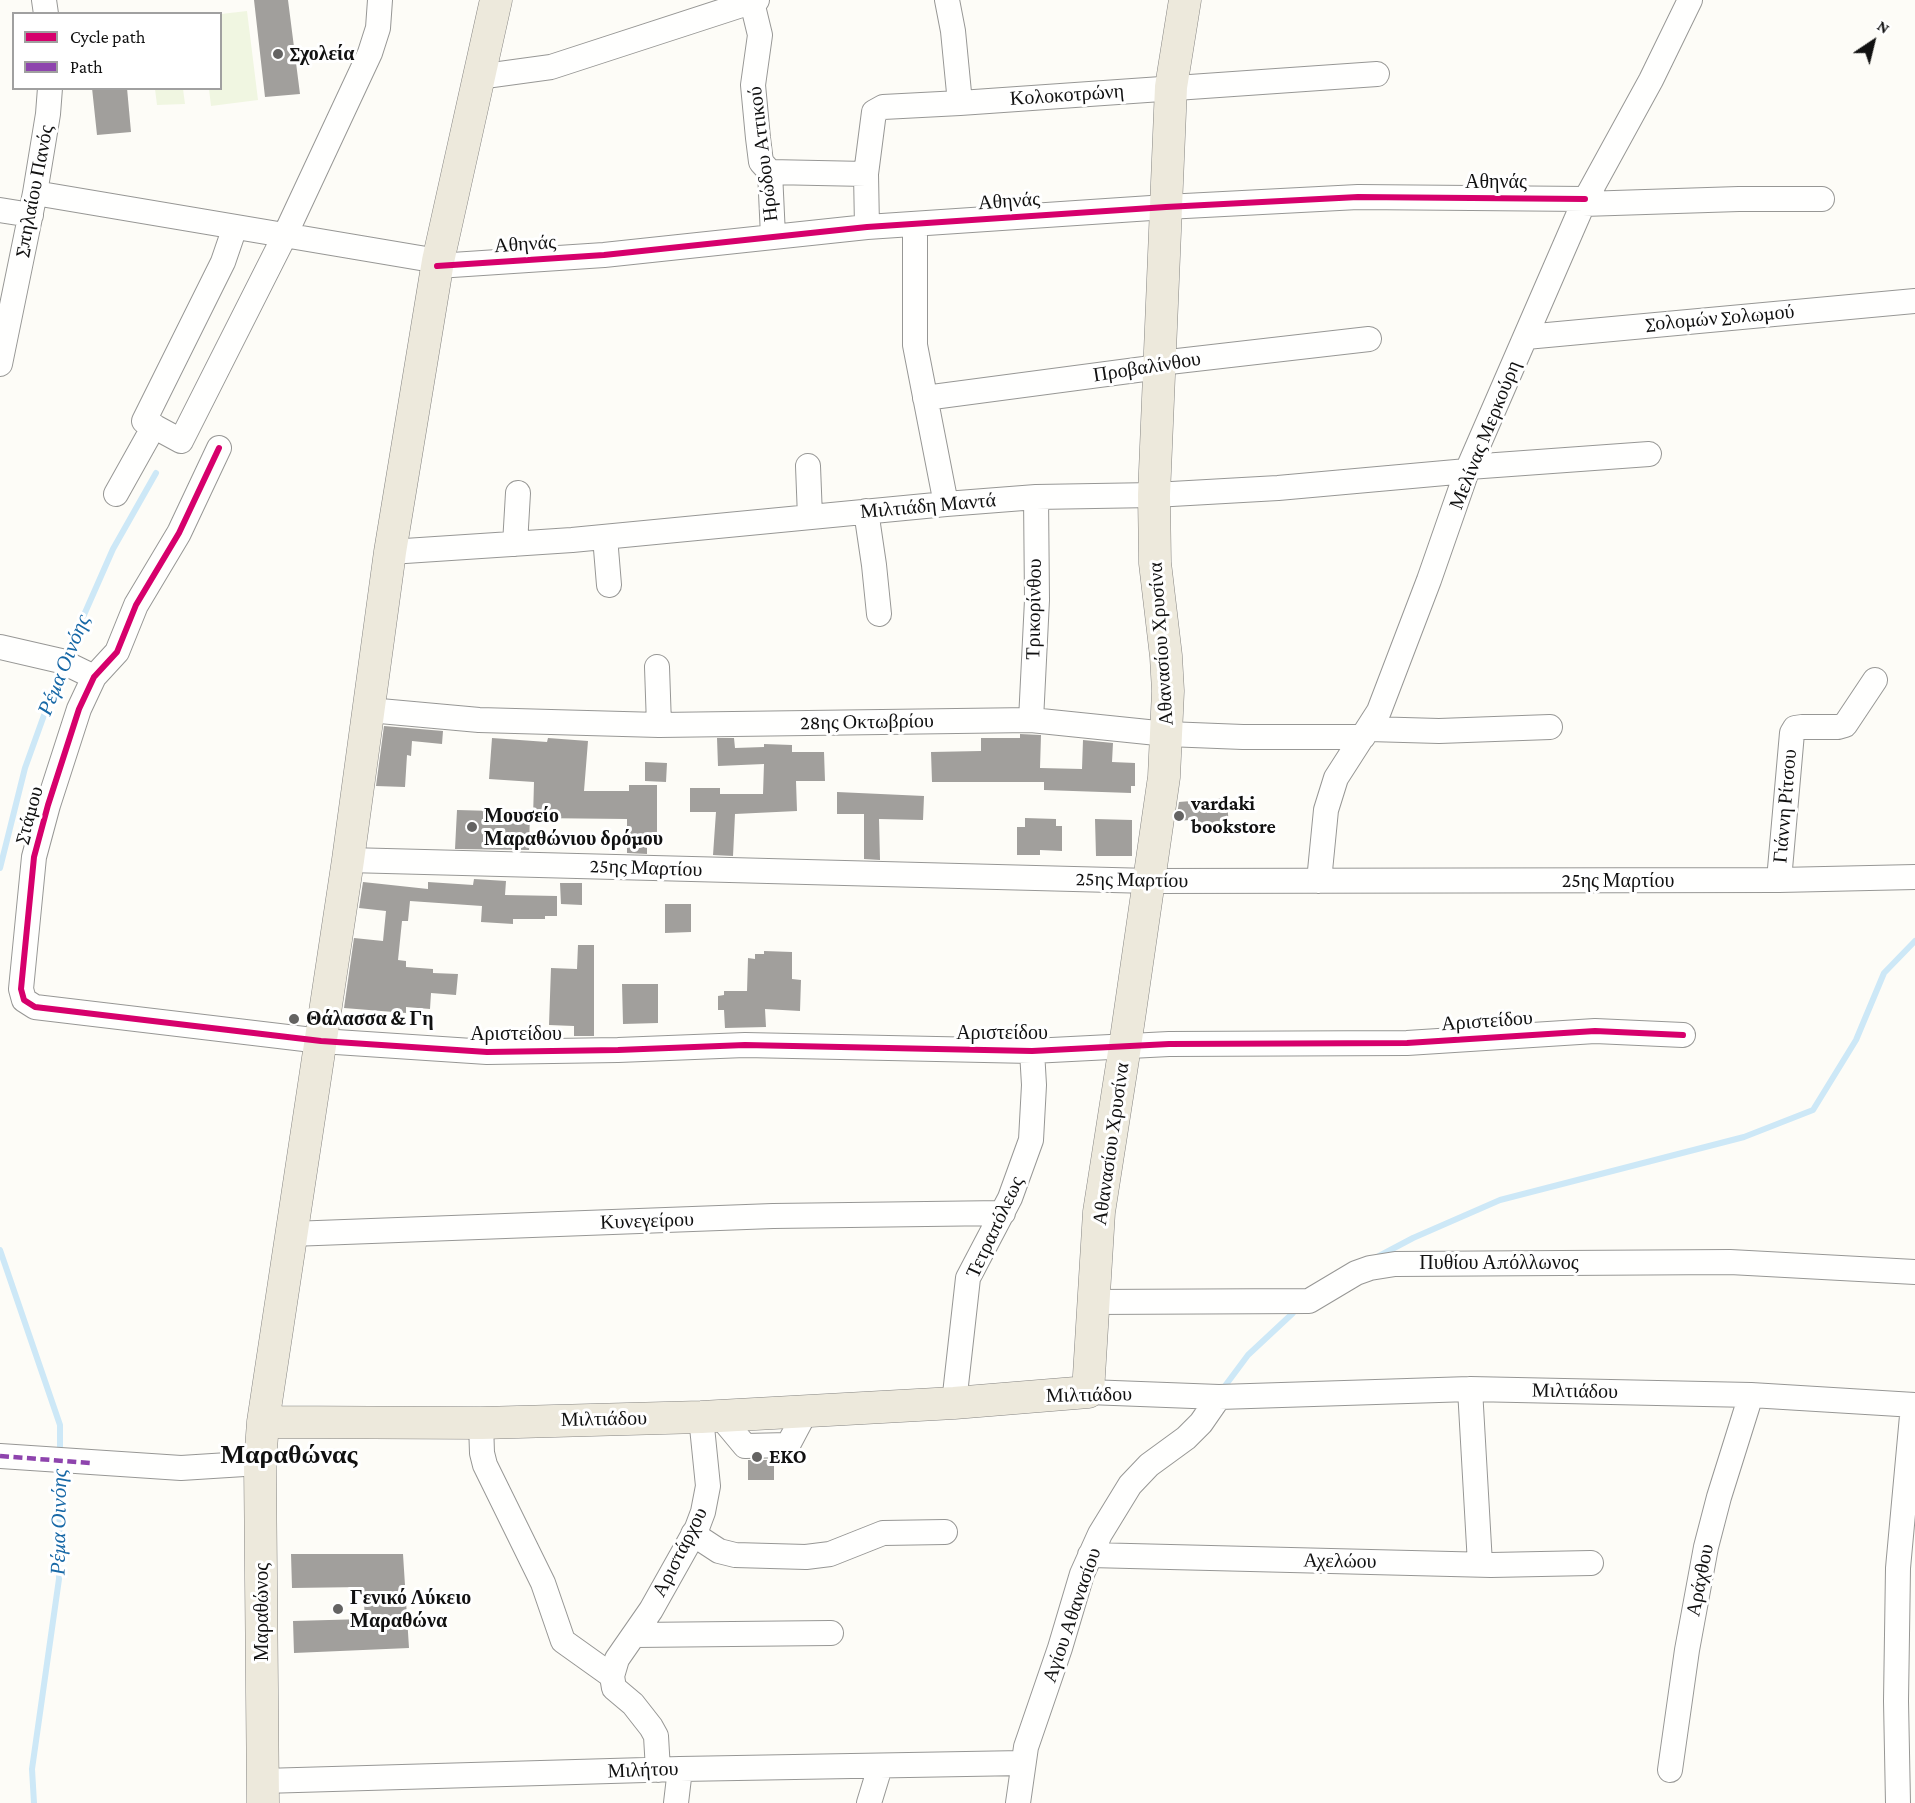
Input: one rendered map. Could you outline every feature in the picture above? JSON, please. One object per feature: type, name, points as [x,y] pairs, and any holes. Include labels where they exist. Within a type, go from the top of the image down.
[{"type":"main road","name":"Μαραθώνος","points":[[263,1792],[260,1463],[263,1422],[348,860],[390,552],[438,264],[496,0]]},
{"type":"main road","name":"Αθανασίου Χρυσίνα","points":[[1088,1392],[1099,1212],[1150,881],[1164,777],[1167,734],[1166,656],[1157,583],[1154,495],[1171,87],[1185,0]]},
{"type":"main road","name":"Μιλτιάδου","points":[[263,1422],[481,1423],[710,1416],[954,1403],[1088,1392]]},
{"type":"street","points":[[235,227],[223,262],[144,421],[181,441],[285,235],[370,53],[378,28],[380,0]]},
{"type":"street","points":[[947,0],[953,32],[960,103]]},
{"type":"street","name":"Μελίνας Μερκούρη","points":[[1319,881],[1326,810],[1331,789],[1341,768],[1379,711],[1468,469],[1584,201],[1652,80],[1690,0]]},
{"type":"street","points":[[478,77],[551,67],[712,7],[755,1]]},
{"type":"street","name":"Ηρώδου Αττικού","points":[[755,1],[760,35],[753,84],[761,162],[770,172],[773,236]]},
{"type":"street","name":"Κολοκοτρώνη","points":[[867,227],[866,174],[874,112],[883,107],[1377,74]]},
{"type":"street","name":"Σπηλαίου Πανός","points":[[0,364],[33,204],[50,90]]},
{"type":"street","points":[[770,172],[866,174]]},
{"type":"street","name":"Αθηνάς","points":[[0,210],[33,204],[235,227],[438,264],[604,255],[867,227],[1358,197],[1584,201],[1822,199]]},
{"type":"street","points":[[915,224],[915,345],[946,504]]},
{"type":"street","name":"Σολομών Σολωμού","points":[[1526,337],[1915,301]]},
{"type":"street","name":"Προβαλίνθου","points":[[925,398],[1144,369],[1158,364],[1369,339]]},
{"type":"street","points":[[116,494],[154,426]]},
{"type":"street","name":"Στάμου","points":[[219,448],[179,532],[136,605],[117,652],[94,677],[76,720],[48,805],[34,857],[21,989],[24,1000],[35,1007],[321,1041]]},
{"type":"street","name":"Μιλτιάδη Μαντά","points":[[390,552],[605,537],[1036,497],[1154,495],[1278,488],[1649,454]]},
{"type":"street","points":[[808,466],[810,517]]},
{"type":"street","points":[[515,544],[518,493]]},
{"type":"street","name":"Τρικορίνθου","points":[[1031,720],[1037,600],[1036,497]]},
{"type":"street","points":[[866,511],[879,614]]},
{"type":"street","points":[[605,537],[609,585]]},
{"type":"street","points":[[0,646],[61,661],[94,677]]},
{"type":"street","points":[[657,667],[659,725]]},
{"type":"street","name":"Γιάννη Ρίτσου","points":[[1779,880],[1792,733],[1795,728],[1845,725],[1875,680]]},
{"type":"street","name":"28ης Οκτωβρίου","points":[[369,710],[479,720],[659,725],[1031,720],[1167,734],[1243,737],[1550,727]]},
{"type":"street","name":"25ης Μαρτίου","points":[[348,860],[1150,881],[1779,880],[1915,877]]},
{"type":"street","name":"Αριστείδου","points":[[321,1041],[487,1052],[745,1045],[1032,1051],[1169,1044],[1407,1042],[1595,1031],[1683,1035]]},
{"type":"street","name":"Τετραπόλεως","points":[[954,1403],[968,1278],[1018,1181],[1031,1140],[1034,1085],[1032,1051]]},
{"type":"street","name":"Κυνεγείρου","points":[[291,1234],[773,1216],[1003,1213]]},
{"type":"street","name":"Πυθίου Απόλλωνος","points":[[1092,1302],[1309,1301],[1356,1273],[1395,1264],[1730,1262],[1915,1272]]},
{"type":"street","points":[[1470,1389],[1480,1564]]},
{"type":"street","name":"Μιλτιάδου","points":[[1088,1392],[1219,1397],[1470,1389],[1751,1395],[1914,1405]]},
{"type":"street","name":"Αράχθου","points":[[1670,1770],[1689,1641],[1706,1547],[1751,1395]]},
{"type":"street","name":"Αγίου Αθανασίου","points":[[1017,1803],[1026,1747],[1090,1555],[1130,1485],[1149,1466],[1186,1438],[1201,1423],[1219,1397]]},
{"type":"street","points":[[1898,1803],[1896,1701],[1898,1568],[1914,1405]]},
{"type":"street","name":"Αριστάρχου","points":[[612,1676],[617,1659],[656,1602],[703,1512],[708,1486],[710,1416]]},
{"type":"street","points":[[481,1423],[482,1453],[485,1465],[543,1583],[563,1641],[612,1676],[614,1688],[633,1704],[654,1731],[669,1770],[676,1803]]},
{"type":"street","points":[[8,1457],[181,1468],[260,1463]]},
{"type":"street","points":[[693,1534],[719,1551],[735,1556],[806,1557],[830,1554],[879,1534],[945,1533]]},
{"type":"street","name":"Αχελώου","points":[[1090,1555],[1480,1564],[1591,1563]]},
{"type":"street","points":[[635,1635],[831,1633]]},
{"type":"street","name":"Μιλήτου","points":[[263,1792],[669,1770],[1023,1763]]},
{"type":"street","points":[[869,1803],[880,1767]]},
{"type":"green space","points":[[247,11],[258,100],[211,106],[209,90],[222,90],[222,14]]},
{"type":"green space","points":[[155,90],[183,90],[185,104],[157,105]]},
{"type":"building","name":"Σχολεία","points":[[254,0],[288,0],[300,94],[265,97]]},
{"type":"building","points":[[92,90],[127,90],[131,132],[97,135]]},
{"type":"building","points":[[384,726],[443,731],[442,744],[412,741],[411,756],[407,755],[405,787],[376,786]]},
{"type":"building","points":[[1020,734],[1041,735],[1040,768],[1082,769],[1083,740],[1113,743],[1112,762],[1135,763],[1135,786],[1131,786],[1131,793],[1044,790],[1044,782],[932,782],[931,752],[981,751],[981,738],[1020,738]]},
{"type":"building","points":[[492,738],[547,742],[548,738],[588,741],[584,791],[629,791],[629,785],[657,785],[657,840],[647,840],[647,854],[627,853],[627,819],[533,818],[534,782],[489,779]]},
{"type":"building","points":[[717,738],[734,738],[735,748],[764,747],[764,744],[792,745],[792,752],[824,752],[825,781],[796,781],[797,811],[735,814],[733,856],[713,855],[716,812],[690,812],[690,788],[720,788],[720,794],[763,794],[764,764],[718,766]]},
{"type":"building","points":[[645,762],[667,763],[666,782],[645,781]]},
{"type":"building","points":[[837,792],[924,796],[923,820],[879,819],[880,860],[864,859],[864,814],[837,814]]},
{"type":"building","points":[[1227,798],[1229,829],[1191,832],[1190,820],[1176,821],[1179,802]]},
{"type":"building","points":[[457,810],[530,812],[529,850],[455,849]]},
{"type":"building","points":[[1025,818],[1056,819],[1056,826],[1062,826],[1062,851],[1040,850],[1040,855],[1017,855],[1017,827],[1025,827]]},
{"type":"building","points":[[1095,819],[1132,820],[1132,856],[1096,856]]},
{"type":"building","points":[[474,879],[506,881],[505,895],[557,896],[557,916],[545,916],[545,919],[513,919],[513,924],[481,922],[482,906],[410,901],[408,921],[402,921],[398,960],[406,961],[406,967],[433,969],[433,973],[458,974],[456,995],[431,993],[430,1009],[406,1007],[406,1013],[344,1008],[354,938],[383,941],[386,911],[359,908],[363,882],[428,889],[428,882],[473,885]]},
{"type":"building","points":[[560,883],[582,883],[582,905],[561,904]]},
{"type":"building","points":[[665,904],[691,904],[691,932],[665,933]]},
{"type":"building","points":[[578,945],[594,945],[594,1036],[574,1036],[574,1026],[549,1025],[551,968],[577,969]]},
{"type":"building","points":[[764,951],[792,952],[792,979],[801,980],[800,1011],[765,1009],[766,1027],[725,1028],[724,1010],[718,1010],[718,996],[724,995],[724,991],[747,991],[748,958],[755,959],[755,954],[764,954]]},
{"type":"building","points":[[622,984],[658,984],[658,1023],[623,1024]]},
{"type":"building","points":[[748,1460],[774,1460],[774,1480],[748,1480]]},
{"type":"building","points":[[291,1554],[403,1554],[409,1648],[294,1653],[293,1621],[365,1619],[363,1587],[292,1588]]},
{"type":"waterway","name":"Ρέμα Οινόης","points":[[65,658],[113,549],[156,473]]},
{"type":"waterway","name":"Ρέμα Οινόης","points":[[0,868],[25,768],[61,668]]},
{"type":"waterway","points":[[1379,1256],[1413,1238],[1500,1200],[1744,1137],[1813,1110],[1856,1040],[1884,973],[1915,941]]},
{"type":"waterway","name":"Ρέμα Οινόης","points":[[0,1250],[60,1425],[60,1455]]},
{"type":"waterway","points":[[1222,1390],[1248,1355],[1293,1313]]},
{"type":"waterway","name":"Ρέμα Οινόης","points":[[34,1803],[32,1769],[59,1579],[60,1466]]},
{"type":"marked path","points":[[0,1456],[90,1463]]},
{"type":"cycle path","points":[[437,266],[604,255],[867,227],[1166,207],[1358,197],[1585,199]]},
{"type":"cycle path","points":[[219,448],[179,533],[136,605],[117,652],[94,677],[79,709],[34,857],[21,989],[24,1000],[35,1007],[321,1041],[487,1052],[745,1045],[1032,1051],[1169,1044],[1407,1043],[1595,1031],[1683,1035]]},
{"type":"place","name":"Σχολεία","points":[[278,54]]},
{"type":"place","name":"vardaki bookstore","points":[[1179,816]]},
{"type":"place","name":"Μουσείο Μαραθώνιου δρόμου","points":[[472,827]]},
{"type":"place","name":"Θάλασσα & Γη","points":[[294,1019]]},
{"type":"place","name":"EKO","points":[[757,1457]]},
{"type":"place","name":"Γενικό Λύκειο Μαραθώνα","points":[[338,1609]]},
{"type":"district","name":"Μαραθώνας","points":[[289,1455]]}]
